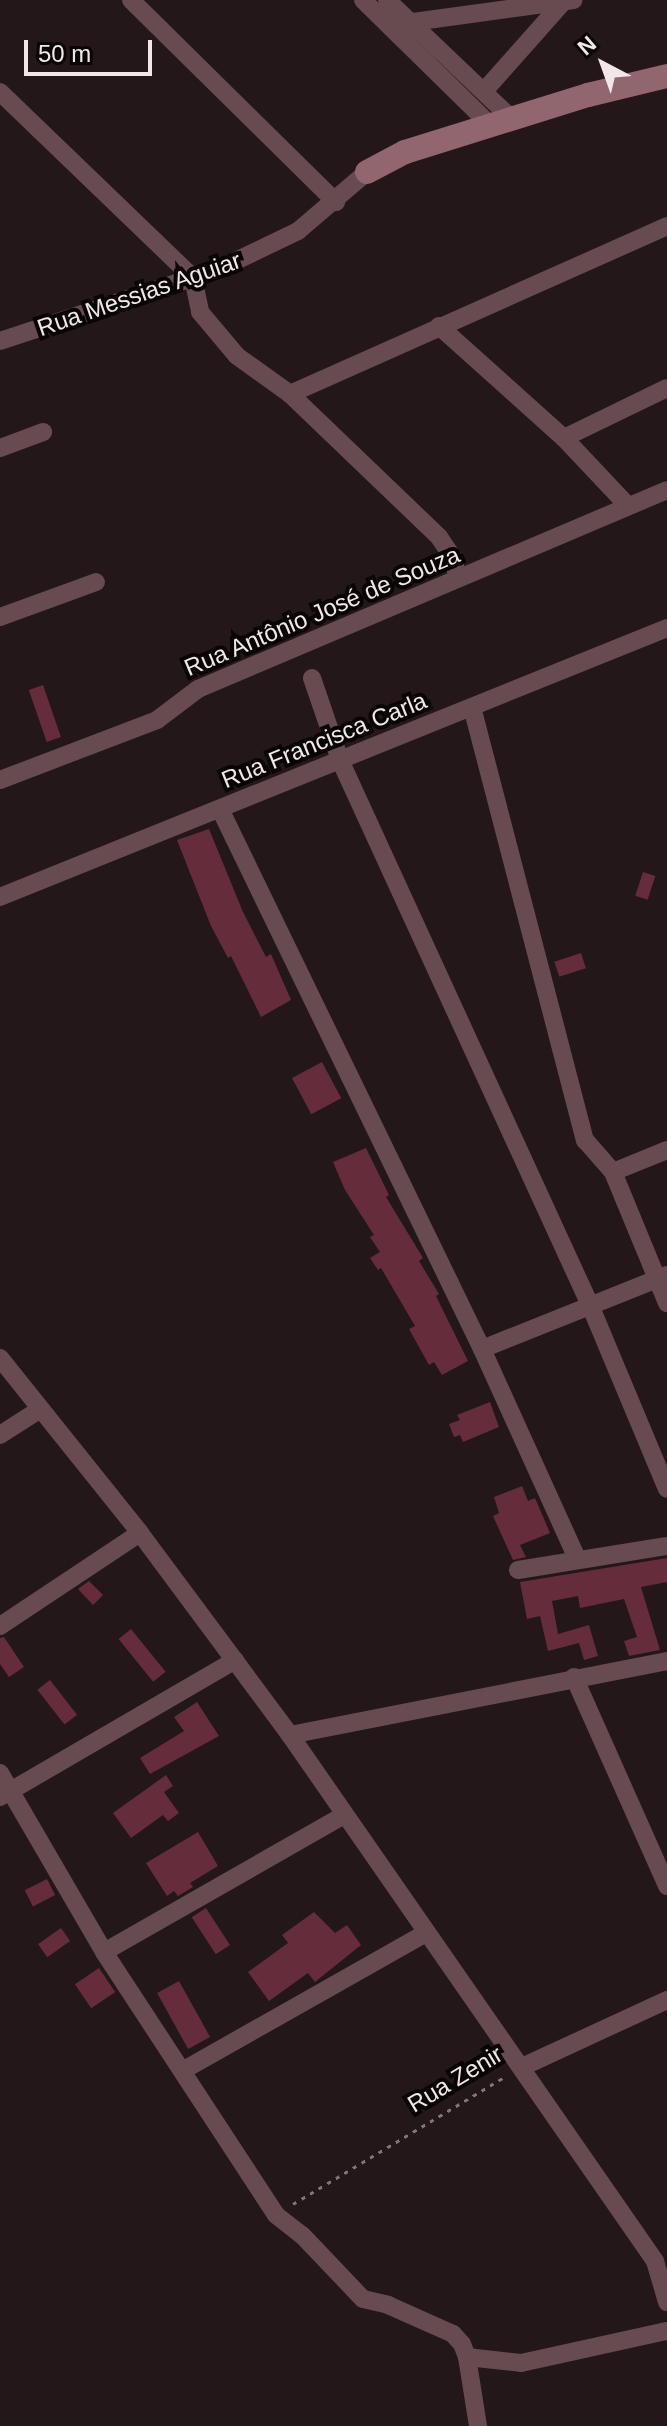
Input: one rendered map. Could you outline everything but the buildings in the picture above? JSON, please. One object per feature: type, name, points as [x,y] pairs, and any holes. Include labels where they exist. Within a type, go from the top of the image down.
[{"type":"street","points":[[131,0],[336,202]]},
{"type":"street","points":[[406,29],[568,1]]},
{"type":"street","points":[[485,90],[568,1]]},
{"type":"street","points":[[377,3],[502,122]]},
{"type":"street","points":[[406,29],[485,90],[502,122]]},
{"type":"street","name":"Rua Messias Aguiar","points":[[2,338],[193,278],[298,231],[336,202],[367,172],[405,152],[588,95],[667,76]]},
{"type":"street","points":[[0,92],[193,278],[200,312],[237,356],[290,394],[439,537],[454,559],[457,578]]},
{"type":"street","points":[[290,394],[667,226]]},
{"type":"street","points":[[439,326],[564,438],[628,506]]},
{"type":"street","points":[[564,438],[667,388]]},
{"type":"street","points":[[0,448],[43,432]]},
{"type":"street","name":"Rua Antônio José de Souza","points":[[0,780],[157,720],[198,689],[667,490]]},
{"type":"street","points":[[0,617],[96,582]]},
{"type":"street","name":"Rua Francisca Carla","points":[[0,897],[667,628]]},
{"type":"street","points":[[312,678],[340,760],[590,1305],[667,1489]]},
{"type":"street","points":[[472,707],[585,1140],[613,1172],[662,1277],[667,1303]]},
{"type":"street","points":[[220,809],[482,1349],[577,1558]]},
{"type":"street","points":[[613,1172],[667,1150]]},
{"type":"street","points":[[482,1349],[662,1277]]},
{"type":"street","points":[[0,1358],[140,1533],[290,1735],[655,2261],[667,2302]]},
{"type":"street","points":[[0,1435],[39,1410]]},
{"type":"street","points":[[0,1626],[140,1533]]},
{"type":"street","points":[[518,1570],[577,1558],[667,1546]]},
{"type":"street","points":[[6,1794],[235,1660]]},
{"type":"street","points":[[290,1735],[667,1661]]},
{"type":"street","points":[[574,1677],[667,1886]]},
{"type":"street","points":[[0,1773],[6,1794],[104,1952],[276,2215],[302,2235],[363,2299],[388,2305],[453,2334],[462,2344],[467,2357],[478,2426]]},
{"type":"street","points":[[104,1952],[344,1815]]},
{"type":"street","points":[[182,2071],[426,1933]]},
{"type":"street","name":"Rua Zenir","points":[[522,2067],[667,2000]]},
{"type":"street","points":[[467,2357],[521,2363],[667,2331]]},
{"type":"path","name":"Rua Zenir","points":[[276,2215],[522,2067]]}]
